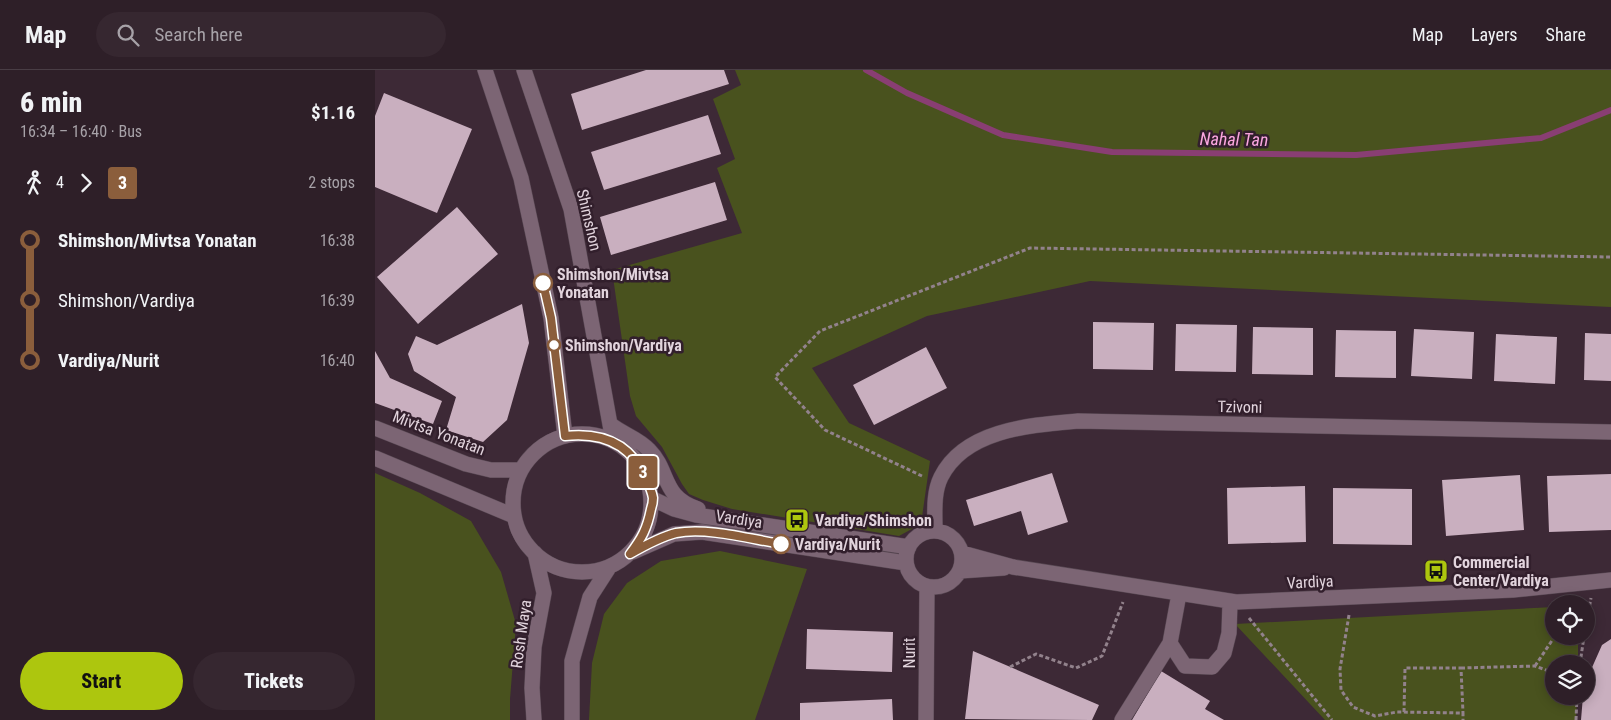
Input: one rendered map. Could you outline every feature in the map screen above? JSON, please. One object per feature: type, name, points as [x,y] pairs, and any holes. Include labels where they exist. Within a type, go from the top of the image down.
[{"type":"street","points":[[485,70],[521,178],[551,318],[565,436]]},
{"type":"street","name":"Shimshon","points":[[523,70],[571,209],[613,441]]},
{"type":"street","name":"Tzivoni","points":[[935,530],[935,499],[941,477],[957,456],[976,442],[1026,426],[1079,421],[1611,432]]},
{"type":"street","points":[[610,424],[650,450],[656,458],[668,485],[683,502],[693,508],[730,520]]},
{"type":"street","name":"Mivtsa Yonatan","points":[[375,428],[466,464],[491,470],[521,470]]},
{"type":"street","points":[[581,434],[613,441],[629,452],[641,467],[653,499],[645,534],[630,554],[610,566],[590,571],[570,571],[551,564],[535,553],[525,542],[518,530],[514,516],[513,501],[521,470],[532,455],[547,443],[565,436],[581,434]]},
{"type":"street","points":[[375,458],[514,516]]},
{"type":"street","name":"Vardiya","points":[[653,499],[674,509],[696,515],[909,547]]},
{"type":"street","points":[[935,530],[953,537],[959,544],[963,562],[954,580],[947,585],[937,587],[927,586],[913,578],[908,571],[906,563],[909,547],[919,535],[935,530]]},
{"type":"street","name":"Vardiya","points":[[630,554],[674,534],[702,532],[906,563]]},
{"type":"street","name":"Rosh Maya","points":[[534,720],[532,688],[534,647],[544,593],[535,553]]},
{"type":"street","name":"Vardiya","points":[[962,553],[1013,567],[1233,602],[1513,590],[1611,580]]},
{"type":"street","points":[[572,720],[572,660],[590,597],[610,566]]},
{"type":"street","name":"Vardiya","points":[[960,571],[1013,567]]},
{"type":"street","name":"Nurit","points":[[926,720],[927,586]]},
{"type":"street","points":[[1122,720],[1170,642],[1179,594]]},
{"type":"street","points":[[1170,642],[1185,666],[1212,667],[1224,653],[1233,602]]},
{"type":"path","points":[[939,484],[825,430],[775,377],[820,331],[1030,248],[1611,257]]},
{"type":"path","points":[[1591,595],[1593,582]]},
{"type":"path","points":[[1011,667],[1036,654],[1076,668],[1102,656],[1130,586]]},
{"type":"path","points":[[1352,597],[1340,670],[1341,690],[1353,707],[1375,716],[1404,712],[1463,713]]},
{"type":"path","points":[[1233,602],[1331,720]]},
{"type":"path","points":[[1535,666],[1549,645]]},
{"type":"path","points":[[1404,712],[1405,668],[1535,666],[1545,670]]},
{"type":"path","points":[[1461,668],[1463,720]]},
{"type":"path","points":[[1576,720],[1577,705]]},
{"type":"green space","points":[[735,70],[1611,70],[1611,307],[1090,281],[927,316],[812,368],[849,423],[930,461],[921,524],[899,536],[732,509],[689,494],[662,447],[636,416],[630,396],[612,270],[742,233],[717,168],[735,159],[713,99],[741,85]]},
{"type":"green space","points":[[375,473],[420,493],[471,521],[501,572],[516,624],[510,720],[375,720]]},
{"type":"green space","points":[[720,551],[807,569],[755,720],[589,720],[592,663],[604,614],[627,583],[661,561]]},
{"type":"green space","points":[[1545,607],[1545,645],[1578,645],[1578,655],[1545,655],[1545,705],[1577,705],[1576,720],[1325,720],[1235,624]]},
{"type":"building","points":[[646,70],[724,70],[729,84],[582,130],[571,94]]},
{"type":"building","points":[[384,93],[472,129],[437,213],[375,187],[375,116]]},
{"type":"building","points":[[708,115],[721,154],[604,190],[591,152]]},
{"type":"building","points":[[715,182],[727,220],[611,255],[600,217]]},
{"type":"building","points":[[457,207],[498,254],[418,324],[377,277]]},
{"type":"building","points":[[522,304],[529,343],[507,420],[483,442],[446,430],[456,397],[414,371],[408,354],[416,336],[437,345]]},
{"type":"building","points":[[1093,322],[1154,323],[1153,370],[1093,369]]},
{"type":"building","points":[[1176,324],[1237,325],[1236,372],[1175,371]]},
{"type":"building","points":[[1253,327],[1313,328],[1313,375],[1252,374]]},
{"type":"building","points":[[1414,329],[1474,332],[1472,379],[1411,376]]},
{"type":"building","points":[[1336,330],[1396,331],[1396,378],[1335,377]]},
{"type":"building","points":[[1585,333],[1611,334],[1611,381],[1584,380]]},
{"type":"building","points":[[1496,334],[1557,337],[1555,384],[1494,381]]},
{"type":"building","points":[[926,347],[947,388],[874,425],[853,385]]},
{"type":"building","points":[[375,351],[390,378],[442,401],[433,424],[375,403]]},
{"type":"building","points":[[1052,473],[1068,522],[1028,535],[1021,511],[974,526],[966,500]]},
{"type":"building","points":[[1611,474],[1611,530],[1549,532],[1547,476]]},
{"type":"building","points":[[1520,475],[1524,530],[1446,536],[1442,480]]},
{"type":"building","points":[[1305,486],[1306,542],[1228,544],[1227,488]]},
{"type":"building","points":[[1333,488],[1412,489],[1412,545],[1333,544]]},
{"type":"building","points":[[807,629],[893,632],[892,672],[806,669]]},
{"type":"building","points":[[1611,639],[1611,720],[1581,720],[1582,705],[1595,705],[1595,661],[1602,645]]},
{"type":"building","points":[[973,651],[1099,705],[1092,720],[965,719]]},
{"type":"building","points":[[1161,671],[1210,701],[1205,709],[1224,720],[1132,720]]},
{"type":"building","points":[[892,699],[893,720],[800,720],[800,703]]},
{"type":"waterway","name":"Nahal Tan","points":[[866,70],[907,93],[1003,135],[1112,152],[1356,155],[1541,138],[1611,110]]},
{"type":"bus line","name":"3","points":[[543,283],[551,318],[565,436],[581,434],[613,441],[629,452],[641,467],[649,485],[653,499],[648,524],[645,534],[630,554],[651,543],[685,532],[702,532],[781,544]]},
{"type":"place","name":"Shimshon/Mivtsa Yonatan","points":[[543,283]]},
{"type":"place","name":"Shimshon/Vardiya","points":[[554,345]]},
{"type":"place","name":"Vardiya/Shimshon","points":[[797,520]]},
{"type":"place","name":"Vardiya/Nurit","points":[[781,544]]},
{"type":"place","name":"Commercial Center/Vardiya","points":[[1436,571]]}]
